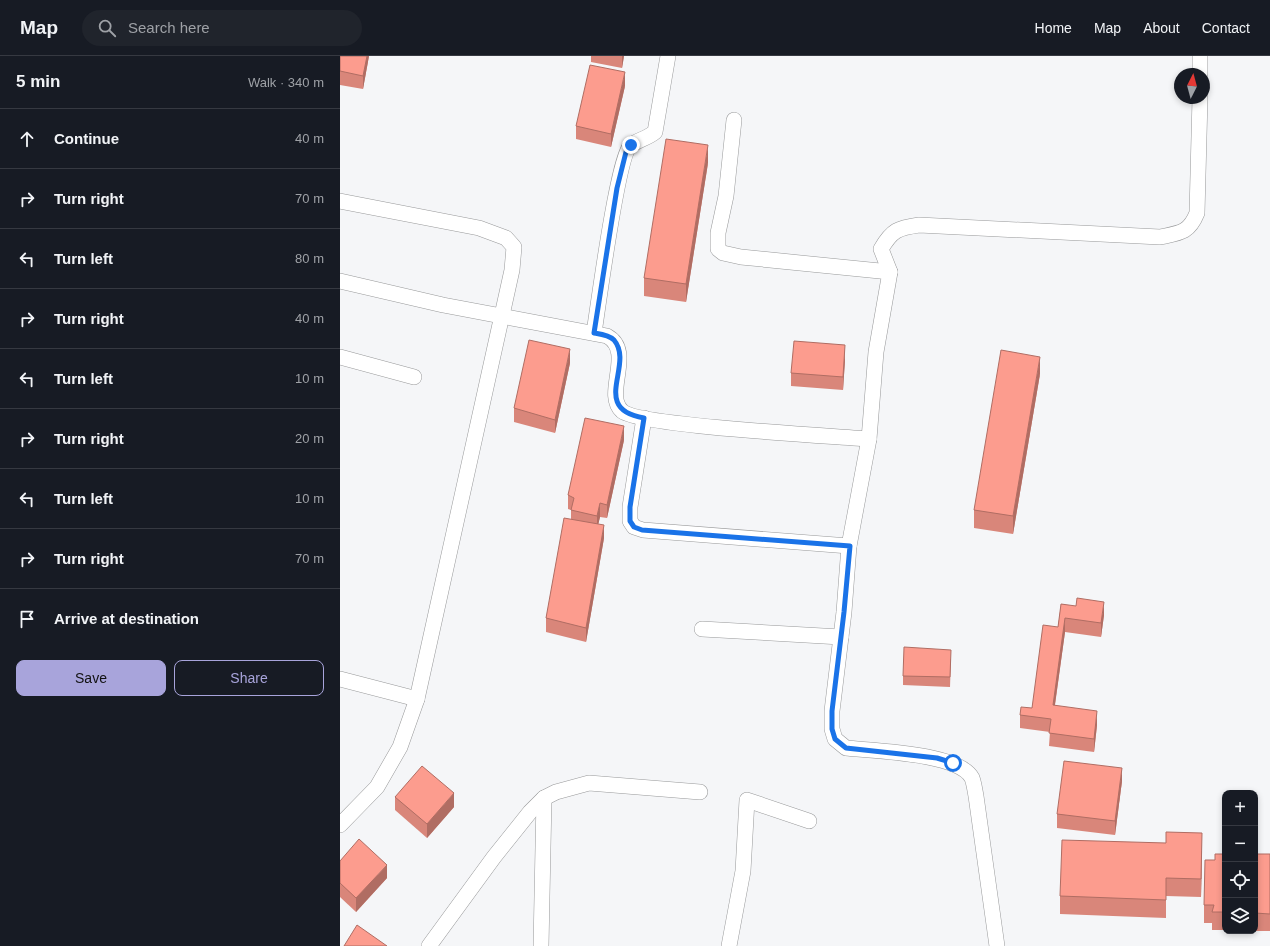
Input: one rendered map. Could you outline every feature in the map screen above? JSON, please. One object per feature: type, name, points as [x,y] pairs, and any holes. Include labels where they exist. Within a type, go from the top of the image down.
[{"type":"street","points":[[594,333],[617,188],[626,152],[631,145],[648,138],[655,132],[668,56]]},
{"type":"street","points":[[1200,56],[1200,68]]},
{"type":"street","points":[[997,946],[976,796],[972,778],[965,770],[953,763],[937,758],[846,748],[835,739],[832,729],[832,711],[850,546],[868,439],[876,352],[890,272],[881,249],[889,236],[900,228],[919,224],[1160,237],[1183,232],[1193,223],[1197,213],[1199,188],[1200,104]]},
{"type":"street","points":[[734,120],[726,196],[718,233],[718,249],[723,253],[742,257],[890,272]]},
{"type":"street","points":[[340,201],[479,228],[506,238],[514,247],[512,270],[417,699],[400,747],[377,787],[340,825]]},
{"type":"street","points":[[340,281],[502,316],[607,336],[614,340],[617,347],[619,360],[616,390],[617,403],[622,411],[632,416],[680,424],[868,439]]},
{"type":"street","points":[[340,357],[414,377]]},
{"type":"street","points":[[644,418],[630,507],[630,521],[634,527],[642,530],[850,546]]},
{"type":"street","points":[[702,629],[841,637]]},
{"type":"street","points":[[340,678],[417,699]]},
{"type":"street","points":[[429,946],[494,857],[530,812],[544,798],[556,792],[589,783],[700,792]]},
{"type":"street","points":[[541,946],[544,798]]},
{"type":"street","points":[[729,946],[743,871],[747,800],[809,821]]},
{"type":"building","points":[[340,56],[367,56],[363,76],[340,71]]},
{"type":"building","points":[[590,65],[625,72],[611,134],[576,126]]},
{"type":"building","points":[[666,139],[708,145],[686,284],[644,278]]},
{"type":"building","points":[[529,340],[570,349],[555,420],[514,408]]},
{"type":"building","points":[[794,341],[845,345],[843,377],[791,373]]},
{"type":"building","points":[[1001,350],[1040,357],[1013,516],[974,510]]},
{"type":"building","points":[[585,418],[624,426],[607,505],[600,503],[597,516],[571,510],[574,498],[568,495]]},
{"type":"building","points":[[564,518],[604,525],[586,628],[546,618]]},
{"type":"building","points":[[1077,598],[1104,602],[1101,623],[1065,618],[1053,705],[1097,711],[1094,739],[1049,733],[1051,719],[1020,715],[1021,707],[1032,708],[1043,625],[1058,627],[1061,604],[1076,606]]},
{"type":"building","points":[[904,647],[951,650],[950,677],[903,676]]},
{"type":"building","points":[[1064,761],[1122,768],[1115,821],[1057,814]]},
{"type":"building","points":[[422,766],[454,793],[427,824],[395,797]]},
{"type":"building","points":[[1166,832],[1202,833],[1201,879],[1166,878],[1166,900],[1060,896],[1062,840],[1166,843]]},
{"type":"building","points":[[359,839],[387,865],[356,898],[340,883],[340,861]]},
{"type":"building","points":[[1215,854],[1222,854],[1222,912],[1212,912],[1214,905],[1204,905],[1205,860],[1215,860]]},
{"type":"building","points":[[1258,854],[1270,854],[1270,914],[1258,913]]},
{"type":"building","points":[[357,925],[387,946],[344,946]]},
{"type":"route","points":[[631,145],[626,152],[617,188],[594,333],[607,336],[614,340],[617,347],[619,360],[616,390],[617,403],[622,411],[632,416],[644,418],[630,507],[630,521],[634,527],[642,530],[850,546],[832,711],[832,729],[835,739],[846,748],[937,758],[953,763]]}]
